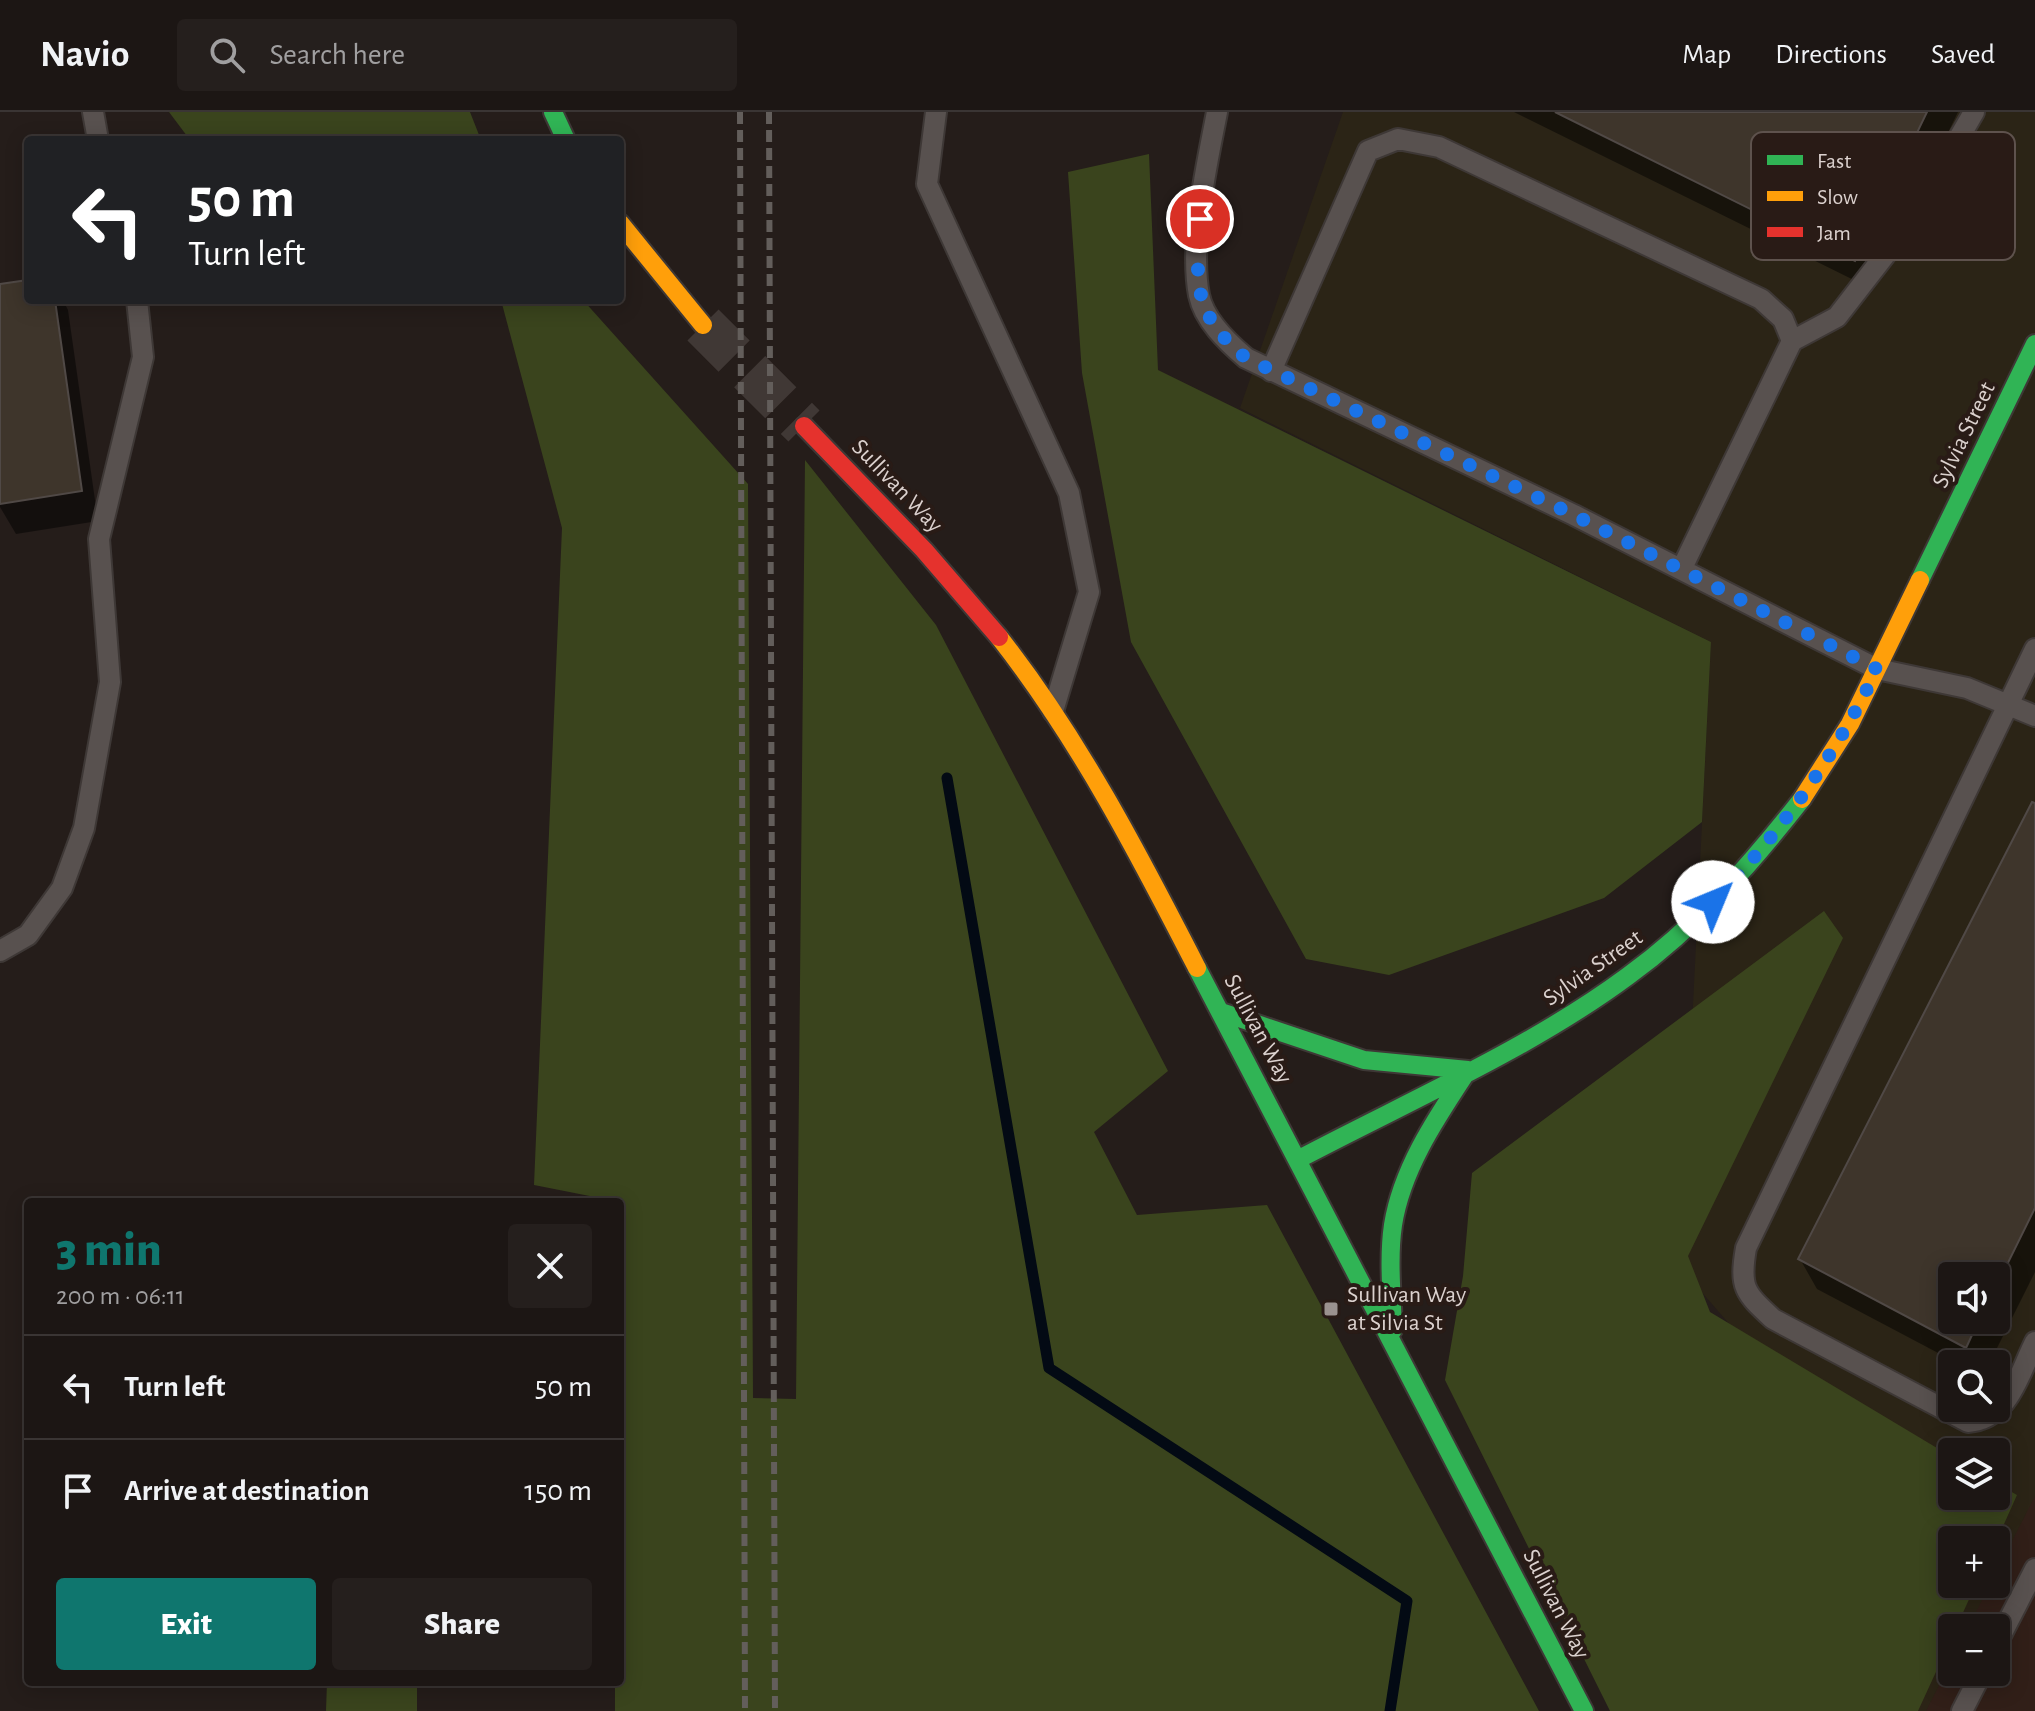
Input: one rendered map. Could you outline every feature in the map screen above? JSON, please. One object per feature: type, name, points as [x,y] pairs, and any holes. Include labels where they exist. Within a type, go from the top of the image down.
[{"type":"main road","points":[[553,112],[564,136]]},
{"type":"main road","points":[[624,228],[703,325]]},
{"type":"main road","name":"Sylvia Street","points":[[1299,1159],[1559,1022],[1629,976],[1693,922],[1752,863],[1804,797],[1850,724],[2035,344]]},
{"type":"main road","name":"Sullivan Way","points":[[804,426],[926,550],[993,628],[1053,711],[1121,821],[1584,1711]]},
{"type":"main road","points":[[1221,1012],[1364,1060],[1468,1070],[1439,1115],[1416,1161],[1393,1224],[1393,1341]]},
{"type":"lane","points":[[93,112],[97,136]]},
{"type":"lane","points":[[936,112],[927,184],[1069,493],[1089,592],[1053,711]]},
{"type":"lane","points":[[1217,112],[1202,188],[1199,295],[1208,315],[1229,343],[1271,371],[1682,568],[1877,669],[1967,688],[2035,716]]},
{"type":"lane","points":[[1962,132],[1974,112]]},
{"type":"lane","points":[[1271,371],[1368,151],[1398,139],[1439,147],[1761,299],[1783,319],[1792,341]]},
{"type":"lane","points":[[1682,568],[1792,341],[1837,317],[1881,260]]},
{"type":"lane","points":[[0,951],[28,935],[62,888],[84,828],[110,682],[99,539],[143,357],[137,304]]},
{"type":"lane","points":[[2035,649],[1746,1248],[1743,1268],[1747,1295],[1773,1319],[1968,1422],[1983,1421],[2002,1410],[2035,1342]]},
{"type":"lane","points":[[2010,1618],[2035,1569]]},
{"type":"lane","points":[[1962,1711],[1975,1686]]},
{"type":"shaded area","points":[[1343,112],[2035,112],[2035,1496],[2010,1545],[2010,1526],[1938,1526],[1938,1598],[1983,1598],[1975,1614],[1938,1614],[1939,1686],[1926,1711],[1680,1711],[1744,1341],[1680,1267],[1711,642],[1240,408]]},
{"type":"shaded area","points":[[2035,1493],[2035,1711],[1925,1711],[1938,1685],[2010,1686],[2010,1614],[1974,1614],[1982,1598],[2010,1598],[2010,1542]]},
{"type":"green space","points":[[169,112],[470,112],[479,136],[187,136]]},
{"type":"green space","points":[[1149,154],[1158,370],[1711,642],[1702,822],[1604,898],[1389,975],[1306,959],[1131,642],[1082,373],[1068,172]]},
{"type":"green space","points":[[502,304],[587,304],[748,484],[753,1398],[796,1399],[805,460],[936,625],[1168,1071],[1094,1132],[1137,1215],[1267,1205],[1539,1711],[615,1711],[615,1686],[624,1686],[624,1198],[600,1198],[534,1185],[562,528]]},
{"type":"green space","points":[[1824,911],[1843,938],[1688,1256],[1710,1312],[1938,1449],[1938,1510],[2010,1510],[2010,1491],[2017,1495],[2003,1526],[1938,1526],[1938,1598],[1970,1598],[1962,1614],[1938,1614],[1938,1667],[1918,1711],[1610,1711],[1445,1380],[1463,1276],[1472,1173]]},
{"type":"green space","points":[[327,1686],[417,1686],[417,1711],[326,1711]]},
{"type":"building","points":[[1555,112],[1927,112],[1917,132],[1751,132],[1751,209]]},
{"type":"building","points":[[24,281],[24,304],[56,304],[82,491],[0,504],[0,284]]},
{"type":"building","points":[[2032,802],[2035,803],[2035,1208],[2008,1262],[1938,1262],[1938,1333],[1798,1259]]},
{"type":"building","points":[[1940,1334],[1972,1334],[1966,1348]]},
{"type":"waterway","points":[[947,778],[1049,1368],[1407,1601],[1390,1711]]},
{"type":"tunnel","points":[[703,325],[804,426]]},
{"type":"railway","points":[[740,112],[745,1711]]},
{"type":"railway","points":[[769,112],[775,1711]]},
{"type":"traffic: fast","points":[[553,112],[564,136]]},
{"type":"traffic: fast","points":[[1920,580],[2035,344]]},
{"type":"traffic: fast","points":[[1299,1159],[1510,1051],[1628,976],[1677,937],[1721,894],[1802,799]]},
{"type":"traffic: fast","points":[[1197,968],[1584,1711]]},
{"type":"traffic: fast","points":[[1221,1012],[1364,1060],[1468,1070],[1422,1144],[1404,1183],[1393,1225],[1391,1251],[1393,1330]]},
{"type":"traffic: slow","points":[[624,228],[703,325]]},
{"type":"traffic: slow","points":[[1802,799],[1850,724],[1920,580]]},
{"type":"traffic: slow","points":[[999,637],[1081,756],[1130,840],[1197,968]]},
{"type":"traffic: jam","points":[[804,426],[924,550],[999,637]]},
{"type":"place","name":"Sullivan Way at Silvia St","points":[[1331,1309]]},
{"type":"route","points":[[1200,219],[1199,295],[1208,315],[1229,343],[1246,358],[1574,515],[1877,669],[1850,724],[1804,797],[1752,863],[1713,902]]}]
